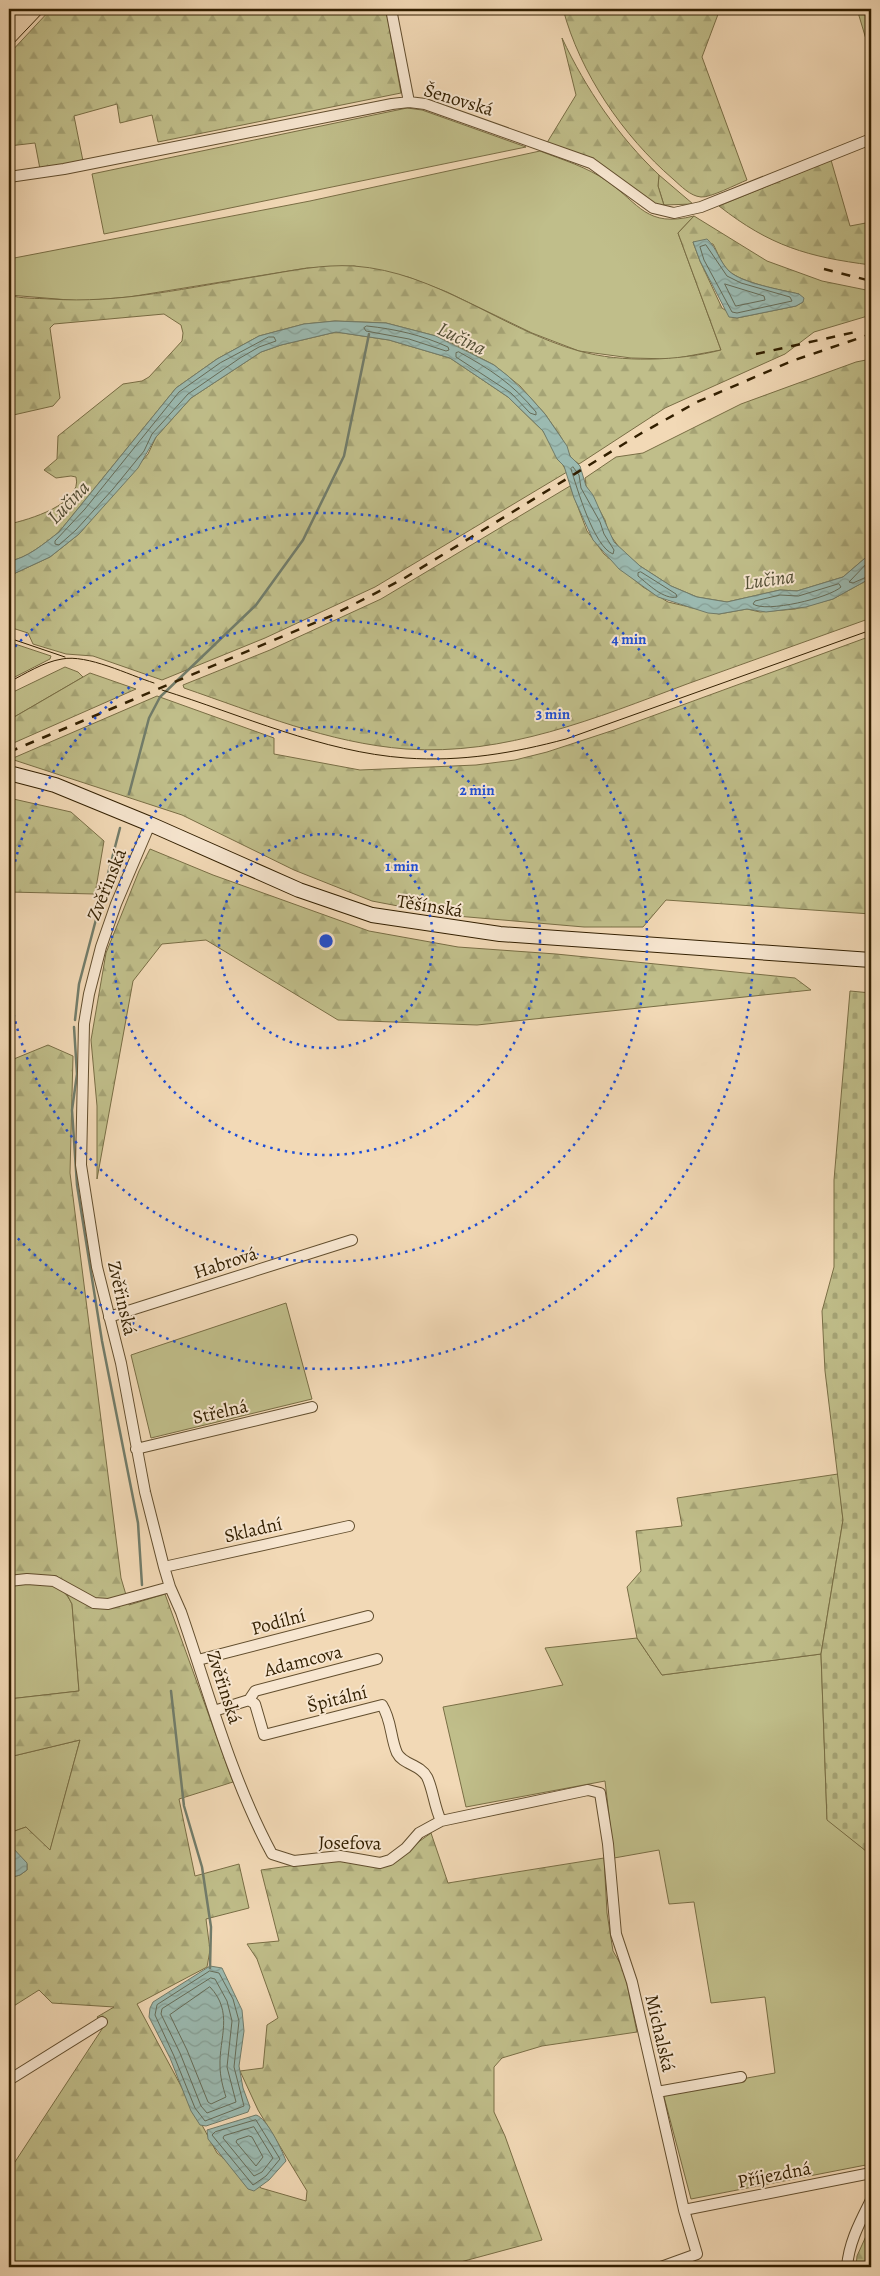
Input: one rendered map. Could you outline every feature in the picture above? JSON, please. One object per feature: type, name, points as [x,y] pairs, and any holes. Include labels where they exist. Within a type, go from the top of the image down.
[{"type":"main road","name":"Těšínská","points":[[9,773],[56,786],[150,824],[299,890],[372,915],[500,934],[871,960]]},
{"type":"street","points":[[391,9],[409,102]]},
{"type":"street","name":"Šenovská","points":[[9,176],[64,169],[409,102],[425,104],[591,163],[653,208],[674,213],[701,206],[871,139]]},
{"type":"street","name":"Zvěřinská","points":[[150,824],[116,904],[101,947],[84,1024],[81,1165],[88,1217],[109,1317],[121,1363],[136,1449],[164,1567],[170,1587],[182,1612],[236,1775]]},
{"type":"street","name":"Habrová","points":[[109,1317],[352,1240]]},
{"type":"street","name":"Střelná","points":[[136,1449],[312,1407]]},
{"type":"street","name":"Skladní","points":[[164,1567],[349,1526]]},
{"type":"street","points":[[9,1581],[27,1578],[54,1581],[94,1603],[108,1604],[170,1587]]},
{"type":"street","name":"Podílní","points":[[198,1660],[368,1616]]},
{"type":"street","name":"Adamcova","points":[[214,1711],[249,1700],[255,1690],[377,1659]]},
{"type":"street","name":"Špitální","points":[[249,1700],[254,1704],[264,1735],[382,1705],[389,1716],[398,1754],[405,1761],[420,1768],[427,1777],[434,1808],[441,1821]]},
{"type":"street","name":"Josefova","points":[[236,1775],[260,1832],[272,1854],[294,1861],[340,1856],[380,1863],[390,1860],[406,1848],[419,1833],[441,1821],[588,1790]]},
{"type":"street","name":"Michalská","points":[[588,1790],[600,1792],[603,1805],[616,1934],[632,1982],[684,2210],[697,2254],[661,2267]]},
{"type":"street","points":[[9,2080],[102,2022]]},
{"type":"street","points":[[657,2092],[741,2077]]},
{"type":"street","name":"Příjezdná","points":[[684,2210],[871,2174]]},
{"type":"street","points":[[847,2267],[848,2254],[855,2231],[871,2200]]},
{"type":"green space","points":[[51,9],[386,9],[401,93],[158,142],[152,115],[120,123],[117,104],[74,116],[83,161],[40,169],[35,143],[9,146],[9,54]]},
{"type":"green space","points":[[563,9],[720,9],[702,57],[747,180],[705,197],[689,193],[682,188],[637,143],[606,102],[580,57]]},
{"type":"green space","points":[[857,9],[871,9],[871,56]]},
{"type":"green space","points":[[562,38],[571,57],[604,111],[630,144],[659,175],[658,186],[666,212],[618,182],[545,146],[576,95]]},
{"type":"green space","points":[[407,108],[422,110],[526,147],[104,234],[92,174]]},
{"type":"green space","points":[[540,151],[575,164],[599,176],[645,212],[654,216],[665,219],[678,219],[694,216],[678,233],[721,350],[672,359],[631,358],[579,351],[532,333],[447,292],[408,277],[354,266],[307,268],[129,297],[81,301],[9,295],[9,259],[310,201]]},
{"type":"green space","points":[[831,160],[850,226],[871,222],[871,265],[828,258],[790,248],[755,231],[719,206]]},
{"type":"green space","points":[[659,175],[693,204],[664,205],[658,186]]},
{"type":"green space","points":[[694,216],[767,261],[822,281],[871,291],[871,315],[814,332],[785,354],[665,408],[579,464],[571,458],[561,437],[545,414],[520,386],[494,365],[436,336],[386,323],[335,321],[304,324],[259,336],[217,359],[176,388],[59,532],[29,554],[9,561],[9,524],[28,519],[63,503],[76,487],[76,477],[56,478],[44,470],[57,459],[58,436],[123,384],[142,381],[149,377],[182,341],[183,333],[181,325],[164,314],[54,324],[50,328],[60,398],[53,406],[9,416],[9,295],[29,298],[76,300],[129,297],[306,268],[354,266],[384,270],[413,279],[468,302],[550,341],[596,355],[650,359],[704,354],[721,350],[678,233]],"holes":[[[693,242],[713,244],[724,265],[735,275],[762,286],[799,294],[803,302],[796,306],[737,318],[722,308]]]},
{"type":"green space","points":[[336,332],[389,340],[450,358],[508,397],[543,431],[567,472],[375,587],[265,638],[162,680],[93,656],[66,654],[33,644],[28,633],[9,627],[9,576],[50,557],[79,534],[148,454],[156,437],[191,398],[261,352],[281,345]]},
{"type":"green space","points":[[871,359],[871,553],[843,577],[797,591],[780,590],[727,602],[697,597],[671,586],[640,566],[621,550],[608,532],[605,520],[586,486],[585,478],[616,457],[643,453],[741,404],[856,362]]},
{"type":"green space","points":[[570,486],[587,531],[604,554],[643,587],[668,602],[719,614],[747,609],[760,612],[795,609],[833,599],[871,578],[871,618],[584,721],[550,732],[479,747],[443,750],[377,746],[293,726],[184,688],[183,685],[270,650],[381,599]]},
{"type":"green space","points":[[871,636],[871,914],[666,900],[643,927],[584,927],[445,915],[372,901],[294,870],[182,815],[11,759],[157,696],[274,738],[274,754],[360,770],[476,765],[515,760],[547,752],[614,730]]},
{"type":"green space","points":[[9,642],[51,656],[50,659],[9,680]]},
{"type":"green space","points":[[65,667],[78,672],[83,677],[9,720],[9,694]]},
{"type":"green space","points":[[90,673],[136,689],[9,745],[9,720]]},
{"type":"green space","points":[[9,798],[71,812],[104,841],[95,894],[9,892]]},
{"type":"green space","points":[[150,849],[213,875],[369,931],[458,947],[556,954],[795,978],[811,990],[477,1025],[338,1020],[206,940],[162,944],[133,981],[97,1179],[97,1106],[91,1040],[106,953],[139,871]]},
{"type":"green space","points":[[850,991],[871,993],[871,1855],[827,1820],[821,1654],[843,1520],[825,1371],[822,1311],[834,1267],[834,1180]]},
{"type":"green space","points":[[48,1045],[73,1056],[70,1173],[121,1578],[129,1605],[165,1594],[233,1782],[179,1799],[195,1876],[239,1864],[249,1908],[206,1919],[210,1950],[207,1967],[137,2004],[217,2153],[261,2188],[306,2201],[307,2191],[258,2110],[240,2071],[263,2068],[267,2025],[278,2018],[257,1959],[247,1944],[279,1941],[261,1870],[338,1859],[385,1866],[431,1833],[448,1883],[604,1858],[607,1913],[613,1951],[624,1970],[637,2032],[542,2046],[502,2058],[494,2067],[494,2112],[505,2136],[542,2240],[442,2267],[9,2267],[9,2171],[104,2026],[97,2017],[114,2007],[52,2003],[39,1990],[9,2009],[9,1878],[20,1875],[27,1870],[27,1864],[9,1847],[9,1833],[26,1827],[50,1850],[80,1740],[9,1757],[9,1699],[79,1691],[72,1604],[57,1576],[9,1576],[9,1061]]},
{"type":"green space","points":[[286,1303],[312,1399],[151,1438],[131,1355]]},
{"type":"green space","points":[[838,1474],[843,1520],[821,1654],[662,1675],[637,1638],[627,1587],[641,1571],[636,1531],[682,1526],[677,1498]]},
{"type":"green space","points":[[27,1584],[48,1585],[59,1588],[72,1604],[79,1691],[9,1699],[9,1586]]},
{"type":"green space","points":[[637,1638],[662,1675],[821,1654],[827,1819],[871,1855],[871,1921],[866,1922],[871,1979],[871,2164],[691,2199],[663,2093],[775,2073],[765,1997],[711,2003],[694,1902],[669,1904],[659,1850],[614,1858],[605,1781],[466,1807],[443,1707],[563,1685],[545,1648]]},
{"type":"green space","points":[[80,1740],[50,1851],[26,1827],[9,1833],[9,1757]]},
{"type":"green space","points":[[871,2225],[871,2267],[856,2267],[857,2256]]},
{"type":"water","points":[[707,239],[729,271],[735,275],[762,286],[799,294],[804,298],[803,302],[796,306],[737,318],[729,317],[700,261],[693,242]]},
{"type":"water","points":[[335,321],[386,323],[436,336],[494,365],[508,376],[545,414],[567,446],[570,456],[580,466],[586,486],[593,495],[614,542],[640,566],[671,586],[697,597],[727,602],[780,590],[797,591],[843,577],[871,553],[871,578],[833,599],[806,607],[766,612],[747,609],[719,614],[708,613],[658,597],[619,569],[593,540],[574,498],[564,466],[557,459],[543,431],[508,397],[450,358],[389,340],[336,332],[281,345],[261,352],[191,398],[156,437],[138,468],[79,534],[50,557],[9,576],[9,561],[29,554],[59,532],[176,388],[217,359],[259,336],[304,324]]},
{"type":"water","points":[[9,1847],[12,1847],[27,1863],[27,1870],[20,1875],[9,1878]]},
{"type":"water","points":[[210,1966],[222,1968],[242,2010],[244,2031],[239,2066],[243,2088],[250,2107],[248,2112],[206,2126],[200,2125],[191,2111],[170,2058],[149,2017],[153,2002]]},
{"type":"water","points":[[256,2115],[269,2128],[278,2142],[286,2161],[269,2180],[254,2191],[248,2189],[208,2139],[207,2130]]},
{"type":"waterway","points":[[129,794],[149,718],[160,697],[256,605],[303,540],[344,456],[369,334]]},
{"type":"waterway","points":[[75,1020],[79,984],[120,828]]},
{"type":"waterway","points":[[74,1027],[77,1074],[72,1110],[77,1185],[102,1341],[138,1523],[142,1585]]},
{"type":"waterway","points":[[171,1691],[184,1806],[202,1867],[211,1927],[210,1968]]},
{"type":"tram line","points":[[9,48],[46,9]]},
{"type":"tram line","points":[[162,690],[282,731],[344,748],[406,758],[447,759],[507,752],[566,739],[871,630]]},
{"type":"tram line","points":[[9,638],[65,657]]},
{"type":"tram line","points":[[9,682],[48,663],[72,658],[96,662],[154,683]]},
{"type":"railway","points":[[824,269],[871,281]]},
{"type":"railway","points":[[756,354],[860,331]]},
{"type":"railway","points":[[9,752],[331,616],[403,579],[640,434],[697,402],[792,361],[871,334]]},
{"type":"water label","name":"Lučina","points":[[462,338]]},
{"type":"water label","name":"Lučina","points":[[68,502]]},
{"type":"water label","name":"Lučina","points":[[769,579]]}]
